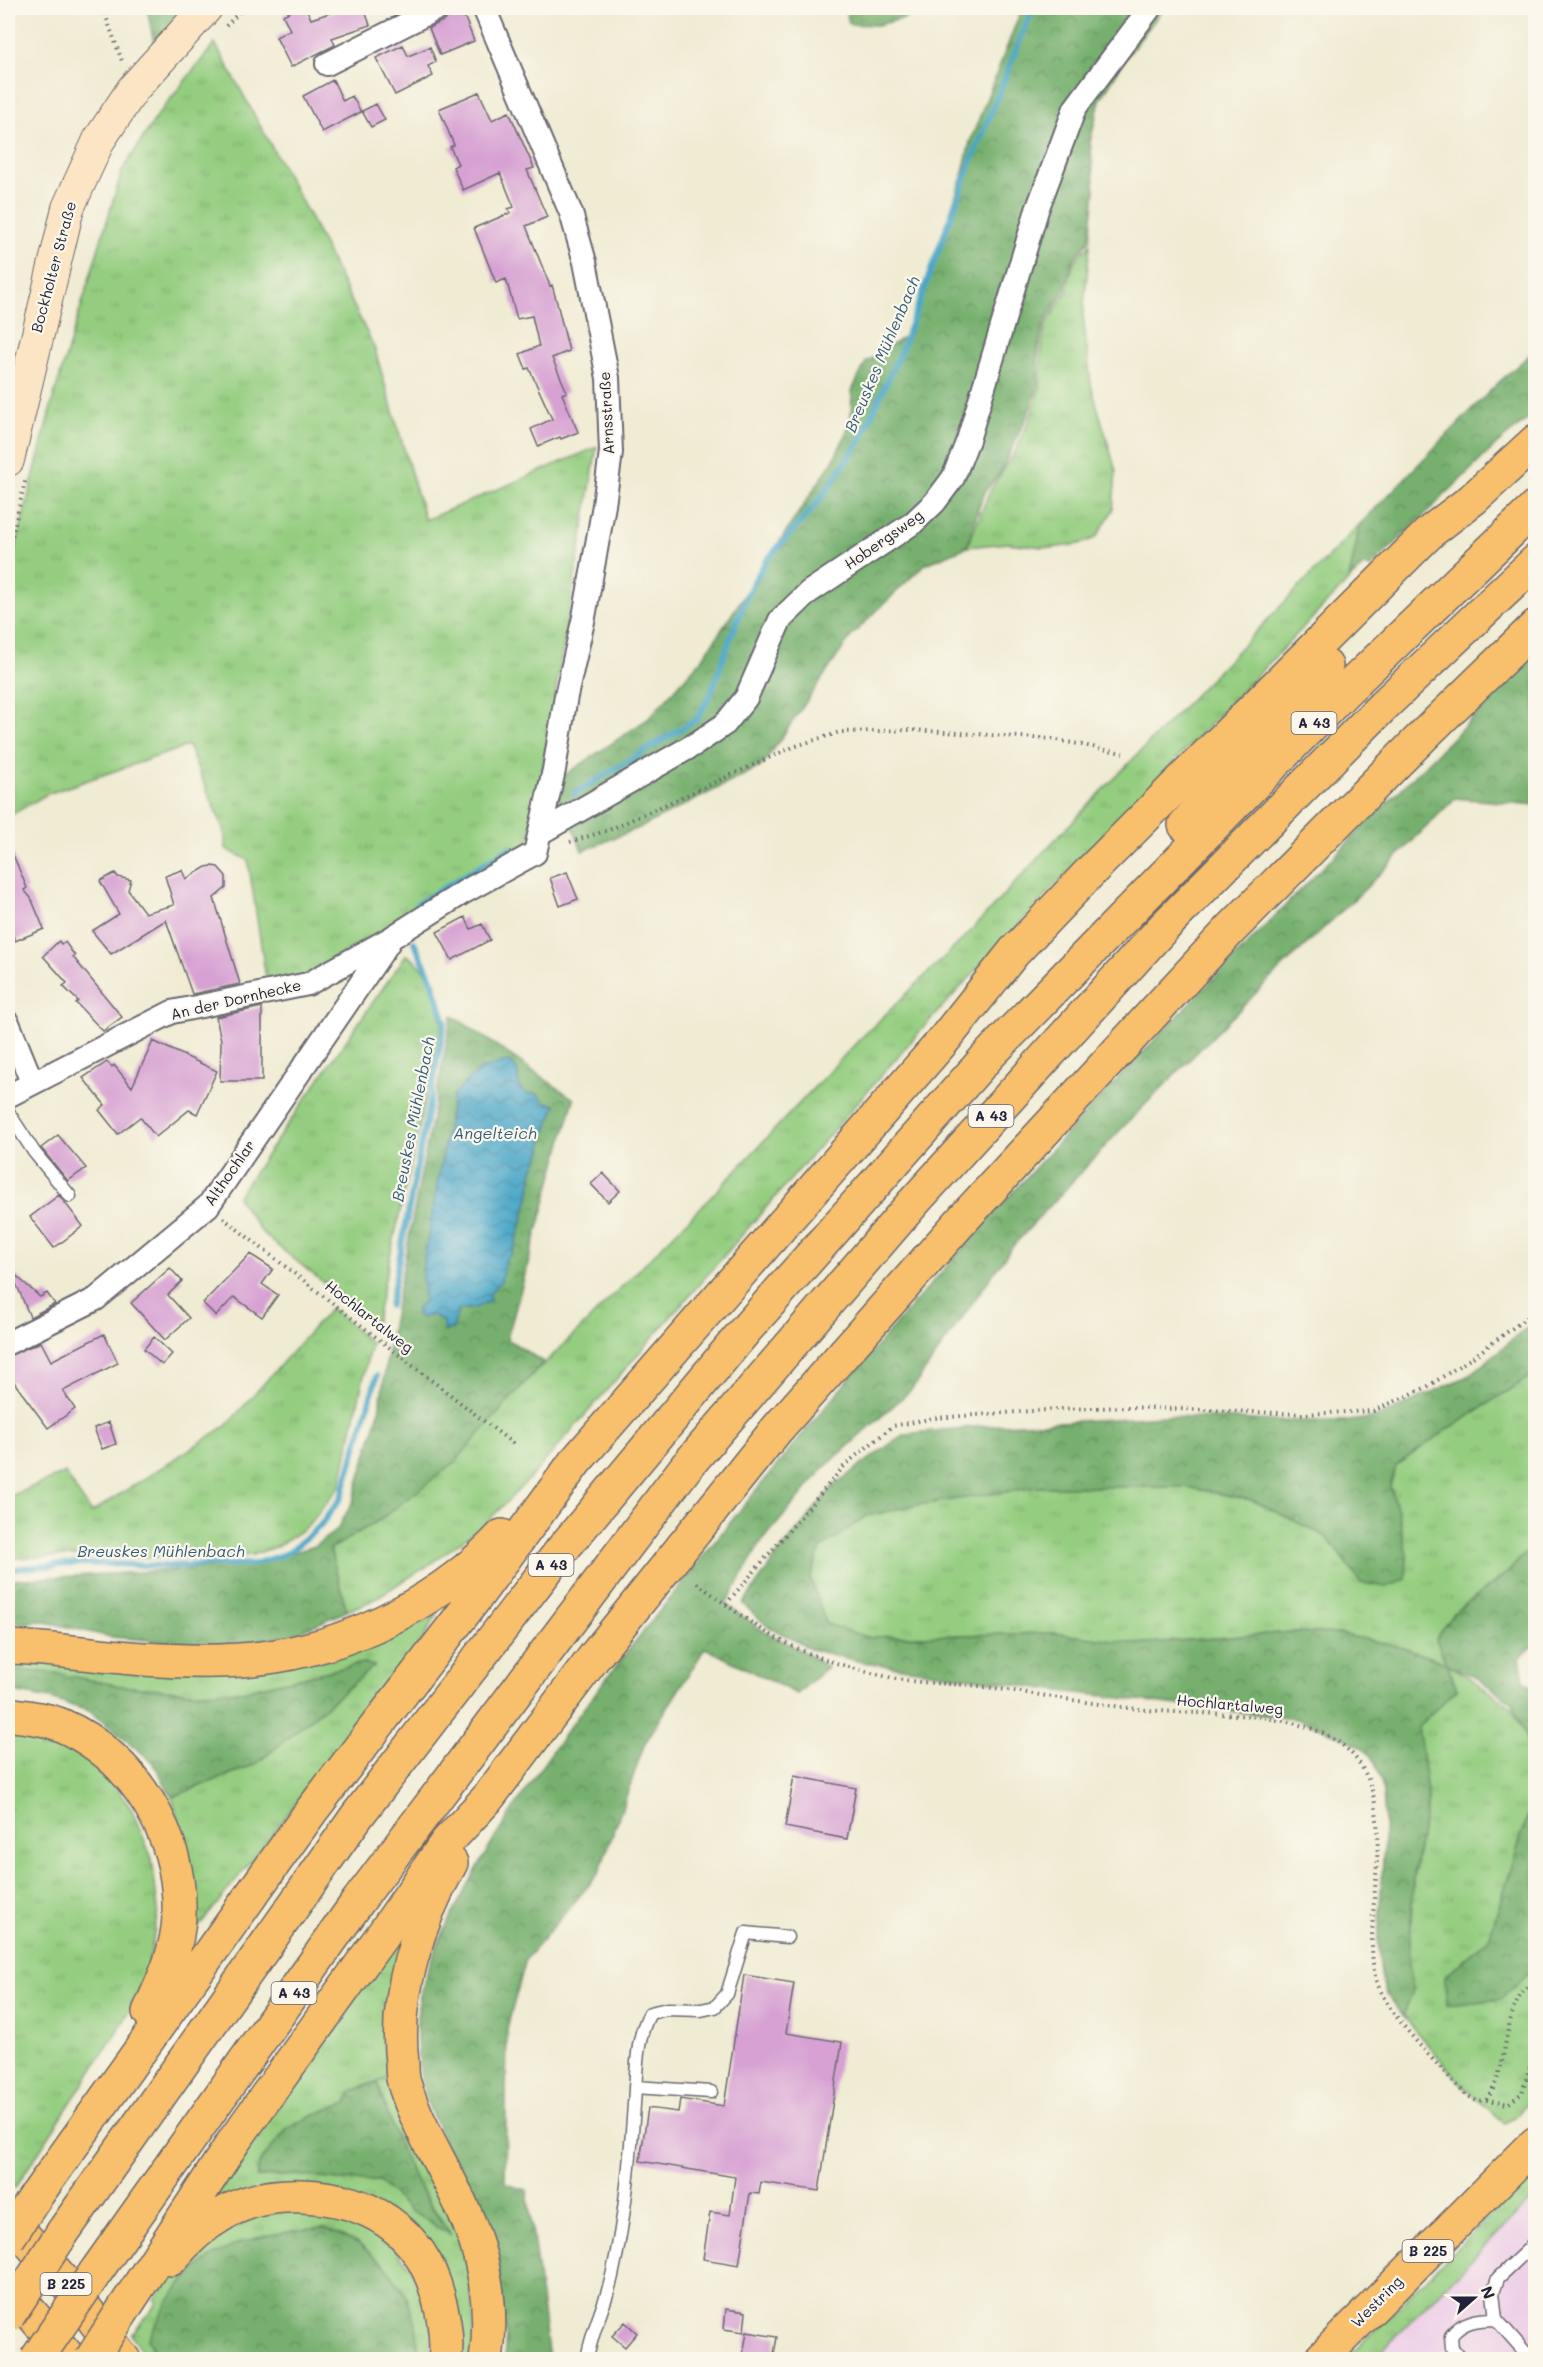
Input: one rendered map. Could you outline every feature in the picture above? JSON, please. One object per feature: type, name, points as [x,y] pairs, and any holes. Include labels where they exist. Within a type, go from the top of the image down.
[{"type":"main road","points":[[8,2238],[109,2091],[312,1810],[476,1597],[575,1462],[943,1041],[1014,952],[1110,852],[1422,541],[1473,499],[1536,441]]},
{"type":"main road","points":[[1098,944],[1138,877],[1473,499]]},
{"type":"main road","name":"A 43","points":[[8,2316],[63,2232],[357,1816],[561,1551],[748,1327],[988,1056],[1346,690],[1536,507]]},
{"type":"main road","name":"A 43","points":[[36,2360],[95,2273],[360,1900],[686,1467],[913,1203],[1163,928],[1383,706],[1536,561]]},
{"type":"main road","points":[[91,2360],[234,2141],[446,1843],[487,1799],[596,1656],[777,1429],[956,1227],[1229,931],[1536,626]]},
{"type":"main road","points":[[8,1647],[144,1659],[217,1661],[278,1656],[338,1640],[369,1628],[429,1595],[483,1556],[546,1488],[575,1462]]},
{"type":"main road","points":[[8,1714],[60,1724],[103,1750],[144,1794],[157,1816],[174,1859],[178,1883],[179,1918],[169,1966],[142,2028],[109,2091]]},
{"type":"main road","points":[[486,2360],[489,2343],[488,2300],[482,2261],[463,2207],[421,2126],[404,2084],[399,2043],[404,1991],[419,1937],[444,1876],[487,1799]]},
{"type":"main road","name":"Westring","points":[[1320,2360],[1536,2143]]},
{"type":"main road","points":[[123,2310],[140,2295],[178,2251],[223,2214],[246,2204],[274,2197],[314,2196],[354,2203],[382,2218],[407,2239],[429,2271],[437,2290],[445,2330],[445,2360]]},
{"type":"main road","name":"B 225","points":[[8,2218],[69,2288],[124,2360]]},
{"type":"main road","name":"B 225","points":[[8,2286],[71,2360]]},
{"type":"street","points":[[327,64],[438,8]]},
{"type":"street","name":"Arnsstraße","points":[[484,8],[571,213],[585,262],[608,378],[611,452],[604,505],[584,617],[566,696],[554,770],[538,843]]},
{"type":"street","name":"Hobergsweg","points":[[538,843],[725,724],[746,698],[780,620],[809,592],[913,523],[935,502],[953,478],[968,440],[1037,210],[1075,108],[1150,8]]},
{"type":"street","name":"Bockholter Straße","points":[[18,463],[68,208],[99,140],[133,89],[212,20]]},
{"type":"street","name":"An der Dornhecke","points":[[8,1096],[172,1012],[308,984],[392,938],[538,843]]},
{"type":"street","name":"Althochlar","points":[[8,1343],[96,1299],[208,1206],[392,938]]},
{"type":"street","points":[[8,1023],[32,1082]]},
{"type":"lane","points":[[8,1112],[34,1152],[70,1196]]},
{"type":"lane","points":[[587,2360],[610,2285],[622,2230],[642,2027],[650,2013],[667,2009],[701,2010],[715,2007],[727,1994],[746,1933],[787,1937]]},
{"type":"lane","points":[[635,2087],[711,2092]]},
{"type":"lane","points":[[1532,2360],[1496,2319],[1493,2293],[1498,2278],[1536,2242]]},
{"type":"lane","points":[[1462,2360],[1452,2348],[1451,2336],[1456,2330],[1475,2319],[1496,2319]]},
{"type":"path","points":[[102,8],[133,89]]},
{"type":"path","points":[[212,20],[243,8]]},
{"type":"path","points":[[8,553],[18,463]]},
{"type":"path","points":[[538,843],[609,830],[794,747],[840,732],[912,730],[1052,739],[1123,753]]},
{"type":"path","name":"Hochlartalweg","points":[[208,1206],[516,1446]]},
{"type":"path","points":[[726,1604],[846,1464],[893,1426],[935,1418],[1059,1408],[1128,1407],[1304,1414],[1373,1411],[1427,1387],[1536,1311]]},
{"type":"path","name":"Hochlartalweg","points":[[697,1583],[759,1628],[807,1654],[895,1679],[977,1686],[1141,1710],[1223,1714],[1289,1722],[1338,1740],[1363,1766],[1372,1786],[1376,1810],[1377,1858],[1373,1946],[1375,1976],[1385,2001],[1466,2095],[1477,2101],[1486,2100]]},
{"type":"path","points":[[1536,1981],[1527,1986],[1518,2000],[1509,2023],[1496,2088],[1486,2100],[1508,2104],[1522,2093],[1536,2046]]},
{"type":"shaded area","points":[[1535,2196],[1535,2359],[1374,2359]]},
{"type":"green space","points":[[147,8],[188,8],[154,43]]},
{"type":"green space","points":[[846,8],[912,8],[906,18],[877,25],[849,24]]},
{"type":"green space","points":[[1022,8],[1164,8],[1127,56],[1100,100],[1090,142],[1095,191],[1090,240],[1073,259],[1064,290],[1043,325],[1038,356],[1038,386],[1028,415],[1000,473],[986,490],[967,547],[924,565],[852,635],[762,766],[639,828],[582,851],[566,809],[554,795],[562,777],[649,718],[703,658],[834,459],[851,418],[852,391],[866,362],[904,337],[934,260],[962,177],[970,142]]},
{"type":"green space","points":[[215,43],[309,215],[374,347],[425,520],[597,447],[531,836],[520,852],[297,980],[267,985],[248,860],[226,849],[224,830],[188,746],[47,794],[8,817],[8,577],[53,399],[122,171],[157,116]]},
{"type":"green space","points":[[1090,244],[1083,315],[1091,385],[1116,471],[1113,510],[1096,538],[1079,544],[1051,548],[1008,543],[967,547],[990,491],[1016,450],[1031,416],[1040,387],[1045,326],[1066,292],[1074,261]]},
{"type":"green space","points":[[1535,350],[1535,413],[1496,445],[1370,568],[1363,566],[1349,580],[1360,524],[1497,384]]},
{"type":"green space","points":[[1360,524],[1349,580],[1059,881],[920,1031],[531,1477],[485,1524],[426,1567],[371,1601],[347,1611],[330,1549],[382,1519],[580,1329],[710,1198],[858,1041],[967,935],[1049,846]]},
{"type":"green space","points":[[1535,656],[1535,805],[1455,798],[1125,1125],[1012,1247],[912,1389],[824,1468],[760,1544],[726,1604],[759,1628],[827,1667],[797,1694],[705,1648],[645,1743],[599,1873],[526,1959],[507,2028],[505,2184],[527,2190],[549,2359],[504,2360],[506,2335],[496,2262],[428,2105],[421,2077],[417,2045],[420,1998],[427,1972],[443,1933],[491,1844],[565,1733],[619,1662],[772,1471],[873,1350],[1029,1174],[1137,1058],[1306,884]]},
{"type":"green space","points":[[406,955],[422,967],[432,985],[442,1025],[375,1324],[263,1234],[237,1197]]},
{"type":"green space","points":[[452,1015],[574,1099],[507,1339],[543,1362],[455,1462],[381,1519],[330,1549],[347,1611],[290,1636],[214,1646],[111,1637],[41,1621],[8,1624],[8,1580],[255,1565],[314,1546],[337,1530],[353,1501],[379,1411],[392,1325]]},
{"type":"green space","points":[[331,1308],[371,1343],[340,1486],[309,1525],[278,1546],[252,1555],[219,1558],[76,1556],[8,1558],[8,1497],[65,1473],[91,1513],[226,1426]]},
{"type":"green space","points":[[1535,1321],[1535,1373],[1433,1439],[1396,1466],[1390,1486],[1398,1511],[1407,1556],[1406,1579],[1387,1587],[1361,1583],[1327,1537],[1252,1500],[1186,1487],[1036,1487],[911,1506],[866,1516],[820,1549],[810,1578],[826,1624],[866,1637],[1053,1633],[1138,1644],[1294,1632],[1340,1634],[1397,1646],[1446,1663],[1436,1639],[1454,1613],[1508,1572],[1535,1543],[1535,1644],[1520,1658],[1524,1680],[1535,1689],[1535,1961],[1527,1975],[1501,1999],[1447,2005],[1445,1977],[1489,1938],[1533,1800],[1527,1740],[1513,1703],[1477,1678],[1447,1664],[1457,1689],[1418,1726],[1428,1800],[1413,1879],[1409,1963],[1413,1990],[1403,2016],[1386,1993],[1380,1965],[1383,1797],[1378,1771],[1367,1752],[1352,1742],[1297,1719],[1060,1691],[862,1662],[811,1649],[767,1626],[743,1604],[775,1558],[834,1485],[904,1434],[983,1426],[1168,1416],[1275,1421],[1349,1421],[1378,1417],[1470,1375]]},
{"type":"green space","points":[[1535,1373],[1535,1543],[1508,1572],[1454,1613],[1447,1663],[1397,1646],[1340,1634],[1294,1632],[1138,1644],[1053,1633],[866,1637],[826,1624],[810,1578],[820,1549],[866,1516],[911,1506],[1036,1487],[1186,1487],[1252,1500],[1327,1537],[1361,1583],[1407,1557],[1398,1511],[1390,1486],[1396,1466],[1433,1439]]},
{"type":"green space","points":[[437,1615],[415,1653],[190,1938],[191,1865],[172,1797],[256,1764],[374,1666],[363,1663],[244,1691],[188,1692],[120,1686],[54,1673],[8,1670],[8,1654],[325,1660],[389,1637]]},
{"type":"green space","points":[[363,1663],[374,1666],[256,1764],[172,1797],[153,1762],[89,1711],[50,1699],[8,1691],[8,1670],[54,1673],[120,1686],[188,1692],[244,1691]]},
{"type":"green space","points":[[1447,1663],[1512,1707],[1527,1740],[1533,1800],[1489,1938],[1445,1977],[1447,2005],[1501,1999],[1527,1975],[1535,1961],[1535,2092],[1515,2118],[1504,2123],[1466,2089],[1403,2016],[1413,1990],[1409,1963],[1413,1879],[1428,1800],[1418,1726],[1457,1689]]},
{"type":"green space","points":[[8,1722],[72,1745],[102,1767],[132,1810],[152,1859],[158,1910],[148,1970],[124,2021],[15,2188],[8,2182]]},
{"type":"green space","points":[[415,1913],[395,2074],[352,2091],[347,2103],[321,2112],[288,2128],[259,2163],[257,2177],[298,2175],[339,2180],[379,2181],[409,2210],[450,2233],[412,2176],[393,2132],[377,2082],[395,2077],[468,2248],[476,2359],[456,2359],[388,2211],[209,2204]]},
{"type":"green space","points":[[377,2082],[406,2162],[437,2216],[451,2235],[409,2210],[379,2181],[339,2180],[298,2175],[257,2177],[259,2163],[288,2128],[321,2112],[347,2103],[352,2091]]},
{"type":"green space","points":[[1535,2170],[1535,2196],[1374,2359],[1346,2359]]},
{"type":"green space","points":[[279,2209],[311,2209],[355,2221],[373,2231],[404,2259],[425,2294],[431,2314],[429,2359],[419,2359],[416,2324],[406,2295],[384,2264],[187,2277],[148,2339],[161,2359],[147,2359],[131,2335],[157,2303],[154,2299],[186,2265],[221,2236],[252,2218]]},
{"type":"green space","points":[[324,2228],[356,2242],[384,2264],[406,2295],[416,2324],[419,2359],[160,2359],[148,2339],[176,2290],[203,2263],[218,2253],[251,2240],[287,2232]]},
{"type":"water","name":"Angelteich","points":[[509,1062],[517,1070],[519,1087],[527,1094],[536,1093],[545,1102],[556,1105],[543,1139],[542,1151],[533,1169],[529,1197],[516,1242],[511,1255],[506,1259],[501,1281],[489,1295],[490,1301],[473,1309],[461,1309],[453,1328],[444,1332],[443,1322],[433,1315],[422,1318],[416,1316],[417,1308],[424,1301],[422,1271],[453,1095],[480,1069]]},
{"type":"building","points":[[297,8],[306,8],[311,19],[339,10],[338,8],[364,8],[370,25],[332,38],[335,45],[291,67],[276,37],[290,30],[283,15]]},
{"type":"building","points":[[451,8],[461,8],[474,41],[440,55],[429,28],[445,20],[450,15]]},
{"type":"building","points":[[403,45],[408,56],[430,47],[436,62],[428,66],[433,76],[395,95],[376,58]]},
{"type":"building","points":[[333,80],[343,101],[352,96],[361,112],[322,132],[303,96]]},
{"type":"building","points":[[479,92],[492,120],[509,112],[534,168],[527,170],[547,217],[526,226],[550,286],[552,285],[557,303],[569,351],[552,358],[567,392],[562,394],[578,432],[538,446],[531,429],[552,419],[529,368],[526,369],[520,354],[539,346],[532,316],[517,319],[506,279],[496,283],[474,228],[510,213],[508,209],[514,207],[500,173],[463,190],[453,167],[458,164],[450,147],[454,145],[439,109]]},
{"type":"building","points":[[376,104],[385,120],[371,127],[362,111]]},
{"type":"building","points":[[8,843],[27,888],[24,890],[31,898],[44,929],[15,941],[8,924]]},
{"type":"building","points":[[212,866],[218,867],[226,876],[226,888],[214,898],[240,984],[192,994],[166,920],[111,954],[92,931],[119,914],[100,881],[115,873],[118,877],[131,880],[128,890],[145,913],[174,905],[165,876],[182,870],[186,879]]},
{"type":"building","points":[[567,872],[578,899],[560,906],[550,878]]},
{"type":"building","points":[[465,917],[471,929],[482,924],[490,940],[452,960],[437,932]]},
{"type":"building","points":[[59,941],[61,944],[65,942],[75,956],[73,957],[122,1017],[103,1031],[76,1003],[78,1001],[63,986],[67,983],[43,956]]},
{"type":"building","points":[[262,1007],[262,1081],[220,1081],[221,1040],[216,1017]]},
{"type":"building","points":[[153,1041],[217,1071],[197,1114],[189,1110],[156,1137],[140,1117],[118,1134],[99,1110],[105,1105],[83,1078],[107,1062],[112,1067],[114,1065],[132,1087]]},
{"type":"building","points":[[58,1135],[86,1168],[68,1181],[41,1148]]},
{"type":"building","points":[[603,1173],[620,1191],[608,1202],[591,1184]]},
{"type":"building","points":[[59,1195],[83,1226],[54,1248],[30,1217]]},
{"type":"building","points":[[250,1254],[273,1269],[262,1284],[278,1295],[262,1317],[234,1297],[216,1316],[203,1303]]},
{"type":"building","points":[[170,1268],[182,1281],[168,1295],[189,1318],[165,1340],[131,1303]]},
{"type":"building","points":[[11,1271],[40,1297],[47,1293],[55,1304],[30,1317]]},
{"type":"building","points":[[104,1334],[118,1363],[63,1391],[75,1409],[48,1428],[13,1381],[8,1383],[8,1356],[41,1342],[51,1361]]},
{"type":"building","points":[[154,1337],[172,1354],[162,1365],[144,1349]]},
{"type":"building","points":[[109,1422],[116,1444],[102,1449],[94,1428]]},
{"type":"building","points":[[794,1776],[856,1788],[847,1839],[785,1827]]},
{"type":"building","points":[[744,1975],[794,1983],[786,2033],[842,2042],[819,2191],[761,2182],[759,2194],[750,2193],[739,2265],[703,2259],[710,2212],[730,2215],[735,2177],[640,2161],[648,2108],[678,2112],[680,2099],[724,2106]]},
{"type":"building","points":[[726,2309],[746,2312],[744,2332],[724,2329]]},
{"type":"building","points":[[625,2322],[637,2333],[625,2347],[612,2336]]},
{"type":"building","points":[[747,2332],[777,2337],[773,2360],[742,2360]]},
{"type":"waterway","name":"Breuskes Mühlenbach","points":[[574,794],[697,719],[710,696],[751,587],[766,561],[820,500],[860,441],[903,346],[971,162],[1033,8]]},
{"type":"waterway","name":"Breuskes Mühlenbach","points":[[417,904],[510,848]]},
{"type":"waterway","name":"Breuskes Mühlenbach","points":[[390,1306],[445,1022],[432,980],[414,942]]},
{"type":"waterway","name":"Breuskes Mühlenbach","points":[[8,1569],[83,1563],[162,1566],[254,1564],[288,1553],[319,1527],[341,1498],[377,1376]]}]
